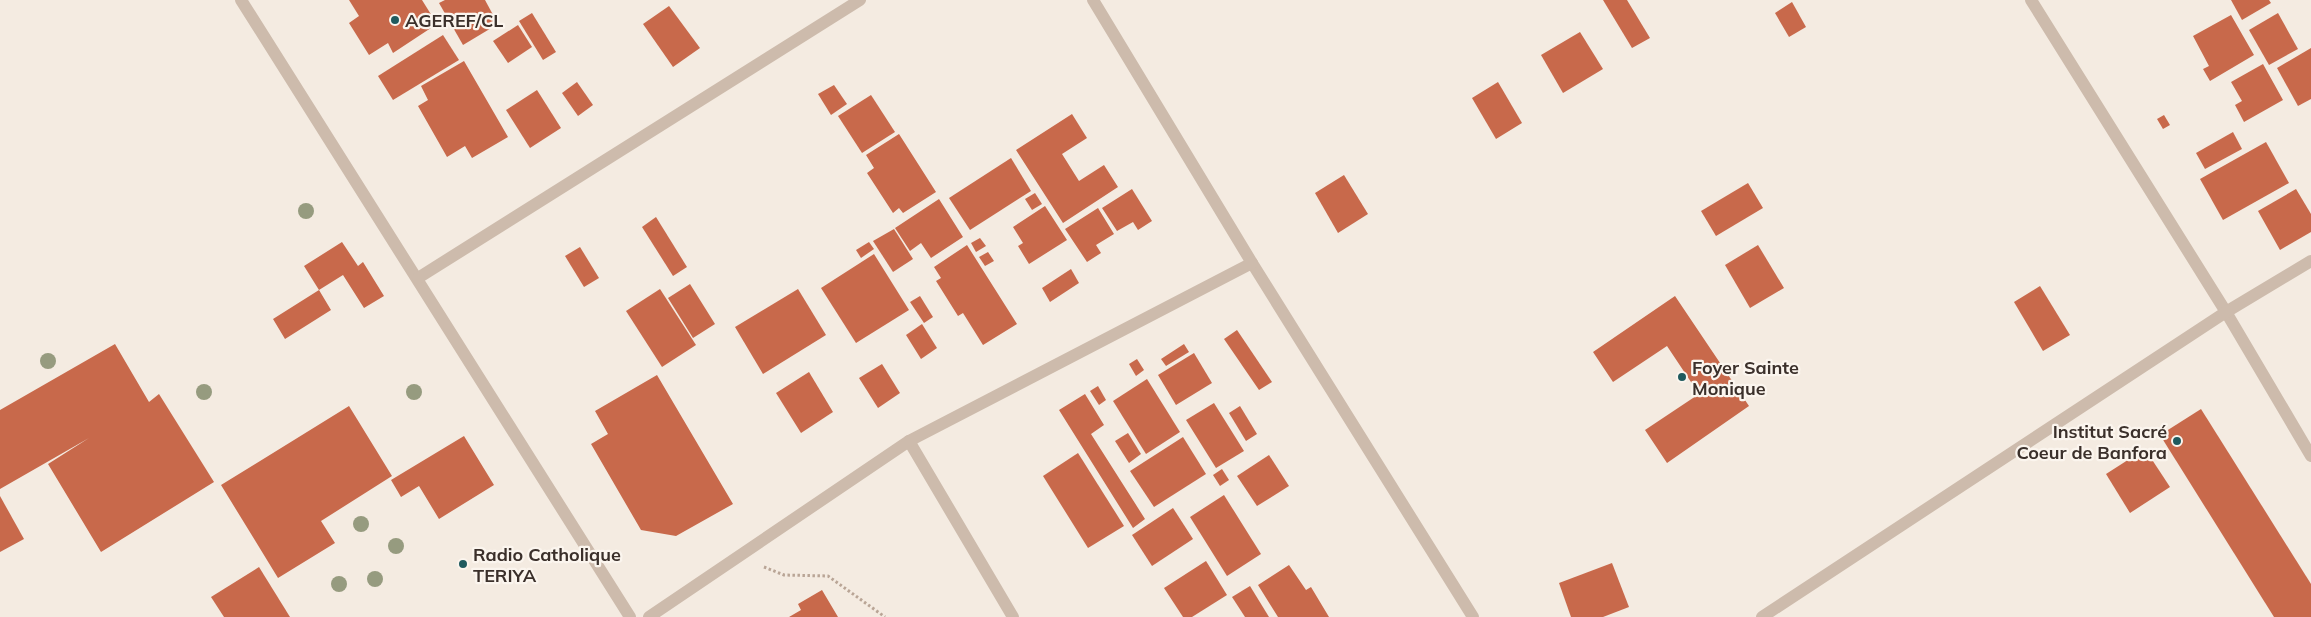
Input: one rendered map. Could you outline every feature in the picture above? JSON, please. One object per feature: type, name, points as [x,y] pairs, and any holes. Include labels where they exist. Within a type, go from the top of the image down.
[{"type":"street","points":[[241,0],[630,617]]},
{"type":"street","points":[[418,278],[860,0]]},
{"type":"street","points":[[1093,0],[1252,262],[1473,617]]},
{"type":"street","points":[[2031,0],[2226,312],[2311,456]]},
{"type":"street","points":[[1762,617],[2226,312],[2311,261]]},
{"type":"street","points":[[649,617],[909,441],[1252,262]]},
{"type":"street","points":[[909,441],[1013,617]]},
{"type":"path","points":[[738,557],[784,575],[828,576],[886,617]]},
{"type":"building","points":[[349,0],[422,0],[437,24],[393,53],[388,43],[369,55],[349,23],[359,16]]},
{"type":"building","points":[[445,0],[485,0],[498,24],[463,45],[439,3]]},
{"type":"building","points":[[1603,0],[1627,0],[1650,38],[1632,48]]},
{"type":"building","points":[[2231,0],[2269,0],[2271,3],[2242,20]]},
{"type":"building","points":[[1792,2],[1806,27],[1789,37],[1775,13]]},
{"type":"building","points":[[669,6],[700,48],[673,67],[643,24]]},
{"type":"building","points":[[532,13],[556,52],[543,60],[519,21]]},
{"type":"building","points":[[2278,13],[2298,49],[2269,65],[2249,30]]},
{"type":"building","points":[[2231,15],[2254,55],[2210,81],[2203,69],[2209,66],[2193,36]]},
{"type":"building","points":[[518,25],[532,47],[508,63],[493,41]]},
{"type":"building","points":[[1580,32],[1603,69],[1563,93],[1541,55]]},
{"type":"building","points":[[443,35],[459,60],[393,100],[378,76]]},
{"type":"building","points":[[2311,48],[2311,99],[2298,106],[2277,68]]},
{"type":"building","points":[[464,61],[508,137],[472,158],[465,146],[447,157],[418,106],[428,100],[421,86]]},
{"type":"building","points":[[2263,64],[2283,100],[2244,122],[2235,105],[2242,101],[2231,82]]},
{"type":"building","points":[[577,82],[593,105],[578,116],[562,93]]},
{"type":"building","points":[[1498,82],[1522,123],[1496,139],[1472,98]]},
{"type":"building","points":[[834,85],[847,104],[831,115],[818,94]]},
{"type":"building","points":[[537,90],[561,128],[530,148],[506,110]]},
{"type":"building","points":[[871,95],[895,132],[862,153],[838,116]]},
{"type":"building","points":[[1072,114],[1087,138],[1062,154],[1079,181],[1104,165],[1118,187],[1063,223],[1016,150]]},
{"type":"building","points":[[2164,115],[2170,125],[2163,129],[2157,119]]},
{"type":"building","points":[[2233,132],[2242,149],[2205,169],[2196,153]]},
{"type":"building","points":[[899,134],[936,192],[903,213],[899,208],[893,213],[867,173],[874,168],[866,155]]},
{"type":"building","points":[[2266,142],[2289,183],[2223,220],[2200,179]]},
{"type":"building","points":[[1011,158],[1031,191],[970,230],[949,198]]},
{"type":"building","points":[[1344,175],[1368,214],[1338,233],[1315,193]]},
{"type":"building","points":[[1748,183],[1763,208],[1716,236],[1701,211]]},
{"type":"building","points":[[1132,189],[1152,221],[1138,230],[1133,222],[1117,231],[1102,208]]},
{"type":"building","points":[[2296,189],[2311,214],[2311,232],[2280,250],[2258,211]]},
{"type":"building","points":[[1035,193],[1042,204],[1032,210],[1025,199]]},
{"type":"building","points":[[939,199],[963,237],[931,258],[921,243],[910,251],[895,228]]},
{"type":"building","points":[[1045,206],[1067,240],[1029,264],[1018,246],[1023,243],[1013,227]]},
{"type":"building","points":[[1098,208],[1114,234],[1096,245],[1101,253],[1087,262],[1065,229]]},
{"type":"building","points":[[656,217],[687,267],[673,276],[642,227]]},
{"type":"building","points":[[894,229],[913,259],[893,272],[873,241]]},
{"type":"building","points":[[980,238],[986,246],[976,252],[971,243]]},
{"type":"building","points":[[342,242],[358,266],[363,262],[384,296],[364,308],[343,275],[319,290],[304,266]]},
{"type":"building","points":[[869,242],[874,249],[861,258],[856,250]]},
{"type":"building","points":[[967,245],[1017,324],[983,345],[963,313],[958,316],[936,281],[941,278],[934,267]]},
{"type":"building","points":[[1758,245],[1784,288],[1750,308],[1725,265]]},
{"type":"building","points":[[580,247],[599,278],[584,287],[565,256]]},
{"type":"building","points":[[988,252],[994,261],[985,266],[979,257]]},
{"type":"building","points":[[874,254],[909,310],[856,343],[821,288]]},
{"type":"building","points":[[1071,269],[1079,283],[1050,302],[1042,288]]},
{"type":"building","points":[[690,284],[715,324],[693,338],[668,298]]},
{"type":"building","points":[[2040,286],[2070,335],[2043,351],[2014,302]]},
{"type":"building","points":[[660,289],[696,345],[662,367],[626,311]]},
{"type":"building","points":[[798,289],[826,335],[763,374],[735,327]]},
{"type":"building","points":[[319,290],[331,310],[285,339],[273,319]]},
{"type":"building","points":[[920,296],[933,317],[924,323],[910,302]]},
{"type":"building","points":[[1675,296],[1749,406],[1667,463],[1645,430],[1699,394],[1667,346],[1613,382],[1593,352]]},
{"type":"building","points":[[922,324],[937,348],[921,359],[906,335]]},
{"type":"building","points":[[1237,330],[1272,382],[1259,390],[1224,339]]},
{"type":"building","points":[[115,344],[149,402],[159,394],[214,482],[101,552],[48,464],[89,438],[0,489],[0,410]]},
{"type":"building","points":[[1184,344],[1189,352],[1166,366],[1161,359]]},
{"type":"building","points":[[1194,353],[1212,383],[1176,405],[1158,375]]},
{"type":"building","points":[[1137,359],[1144,370],[1136,376],[1129,364]]},
{"type":"building","points":[[882,364],[900,393],[878,408],[859,378]]},
{"type":"building","points":[[809,372],[833,412],[801,433],[776,393]]},
{"type":"building","points":[[657,375],[733,504],[676,536],[641,530],[591,444],[608,434],[595,411]]},
{"type":"building","points":[[1147,379],[1180,432],[1146,454],[1113,401]]},
{"type":"building","points":[[1098,386],[1106,400],[1099,405],[1090,391]]},
{"type":"building","points":[[1085,394],[1104,425],[1091,434],[1145,519],[1133,528],[1059,410]]},
{"type":"building","points":[[1214,403],[1244,451],[1216,468],[1186,420]]},
{"type":"building","points":[[349,406],[392,476],[321,521],[335,543],[278,578],[221,485]]},
{"type":"building","points":[[1240,406],[1257,434],[1246,441],[1229,413]]},
{"type":"building","points":[[2201,409],[2311,584],[2311,617],[2274,617],[2160,435]]},
{"type":"building","points":[[1128,433],[1141,454],[1129,463],[1115,441]]},
{"type":"building","points":[[464,436],[494,485],[439,519],[419,486],[401,497],[391,480]]},
{"type":"building","points":[[1183,437],[1206,474],[1154,507],[1130,471]]},
{"type":"building","points":[[2145,449],[2170,487],[2130,513],[2106,474]]},
{"type":"building","points":[[1078,453],[1124,526],[1088,548],[1043,476]]},
{"type":"building","points":[[1269,455],[1289,486],[1257,506],[1237,476]]},
{"type":"building","points":[[1222,469],[1229,480],[1220,486],[1213,475]]},
{"type":"building","points":[[1224,495],[1261,554],[1227,576],[1190,517]]},
{"type":"building","points":[[0,496],[24,539],[0,552]]},
{"type":"building","points":[[1173,508],[1193,539],[1152,566],[1132,535]]},
{"type":"building","points":[[1206,561],[1227,595],[1192,617],[1183,617],[1164,588]]},
{"type":"building","points":[[1612,563],[1629,607],[1603,617],[1571,617],[1559,583]]},
{"type":"building","points":[[1289,565],[1306,590],[1311,587],[1329,617],[1278,617],[1258,585]]},
{"type":"building","points":[[259,567],[290,617],[224,617],[211,597]]},
{"type":"building","points":[[1250,586],[1269,617],[1245,617],[1232,597]]},
{"type":"building","points":[[822,590],[838,617],[789,617],[801,610],[798,604]]},
{"type":"place","name":"AGEREF/CL","points":[[395,20]]},
{"type":"place","name":"Foyer Sainte Monique","points":[[1682,377]]},
{"type":"place","name":"Institut Sacré Coeur de Banfora","points":[[2177,441]]},
{"type":"place","name":"Radio Catholique TERIYA","points":[[463,564]]}]
